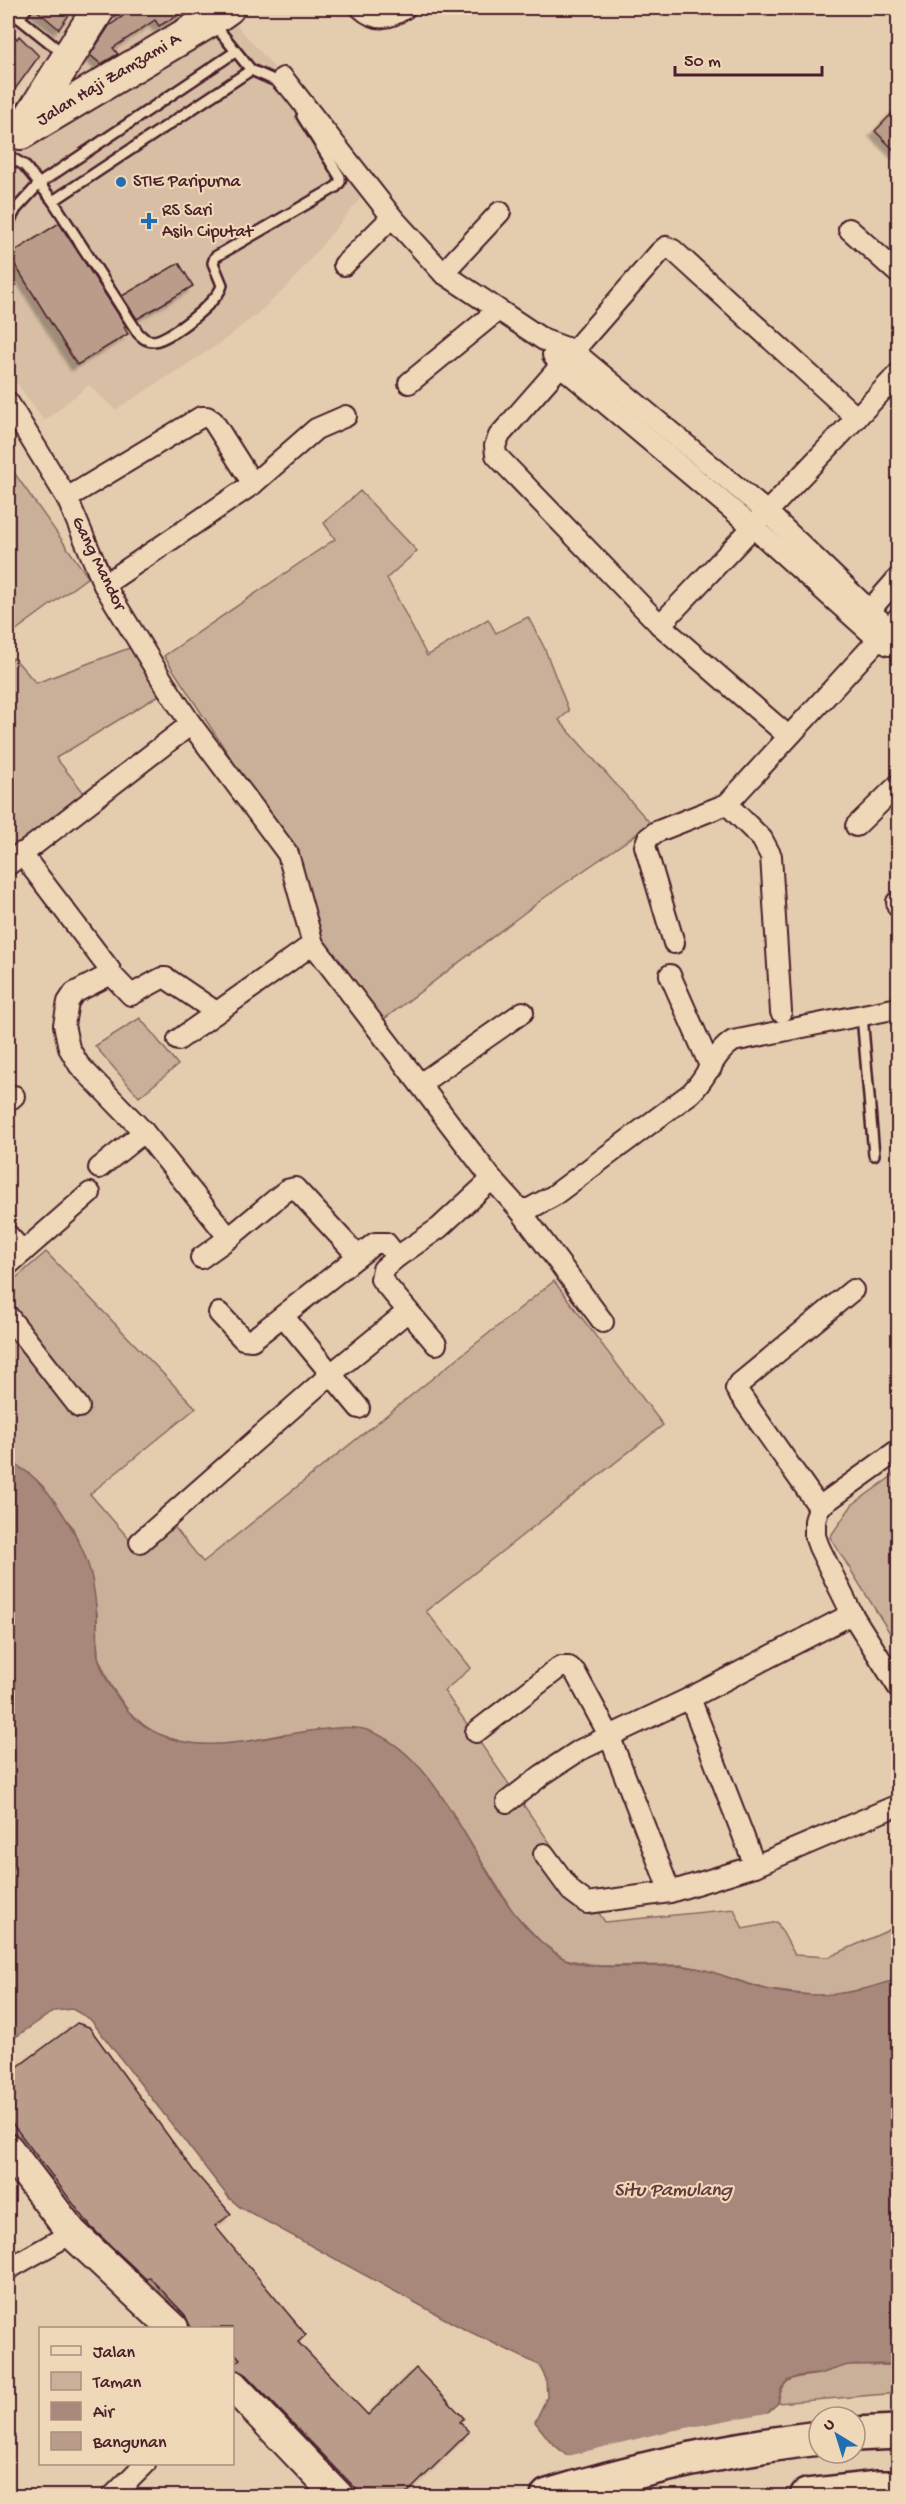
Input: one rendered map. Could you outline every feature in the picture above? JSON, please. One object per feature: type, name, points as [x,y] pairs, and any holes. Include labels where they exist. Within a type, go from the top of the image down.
[{"type":"highway","points":[[12,146],[99,8]]},
{"type":"highway","name":"Jalan Haji Zamzami A","points":[[12,146],[101,83],[219,14]]},
{"type":"highway","points":[[67,57],[69,69],[75,77],[84,83],[101,83]]},
{"type":"highway","points":[[867,2433],[898,2432]]},
{"type":"highway","points":[[548,2496],[628,2472],[753,2446],[807,2440]]},
{"type":"highway","points":[[807,2496],[898,2488]]},
{"type":"main road","points":[[8,2149],[72,2233],[172,2327]]},
{"type":"main road","points":[[234,2387],[338,2496]]},
{"type":"street","points":[[361,8],[369,15],[379,19],[394,15],[405,8]]},
{"type":"street","points":[[283,78],[392,217],[443,273],[497,311],[544,340],[768,513],[865,616]]},
{"type":"street","points":[[443,273],[500,212]]},
{"type":"street","points":[[344,265],[392,217]]},
{"type":"street","points":[[849,229],[898,273]]},
{"type":"street","points":[[788,736],[660,625],[496,455],[495,446],[499,436],[566,357],[666,248],[673,250],[714,286],[857,418]]},
{"type":"street","points":[[409,383],[497,311]]},
{"type":"street","points":[[566,357],[754,528],[893,636],[788,736],[727,804],[656,832],[648,838],[645,846],[674,944]]},
{"type":"street","points":[[660,625],[898,374]]},
{"type":"street","name":"Gang Mandor","points":[[8,402],[67,498],[104,585],[191,724],[288,854],[313,944]]},
{"type":"street","points":[[104,585],[253,484],[316,429],[346,416]]},
{"type":"street","points":[[67,498],[201,417],[207,417],[213,421],[253,484]]},
{"type":"street","points":[[865,616],[898,578]]},
{"type":"street","points":[[191,724],[14,859],[107,965],[111,974],[130,995],[166,978],[216,1012]]},
{"type":"street","points":[[856,826],[898,785]]},
{"type":"street","points":[[727,804],[762,839],[771,856],[781,1012]]},
{"type":"street","points":[[178,1040],[313,944],[492,1179],[519,1209],[603,1322]]},
{"type":"street","points":[[111,974],[74,993],[65,1013],[65,1039],[79,1065],[144,1132],[229,1238]]},
{"type":"street","points":[[670,975],[711,1068]]},
{"type":"street","points":[[519,1209],[529,1209],[553,1196],[691,1093],[711,1068],[720,1052],[734,1041],[898,1008]]},
{"type":"street","points":[[420,1084],[523,1012]]},
{"type":"street","points":[[99,1168],[144,1132]]},
{"type":"street","points":[[436,1344],[381,1279],[383,1269],[439,1228],[492,1179]]},
{"type":"street","points":[[201,1258],[287,1190],[295,1188],[358,1256]]},
{"type":"street","points":[[8,1265],[90,1193]]},
{"type":"street","points":[[8,1235],[23,1252]]},
{"type":"street","points":[[219,1313],[243,1339],[252,1340],[375,1243],[386,1243],[397,1257]]},
{"type":"street","points":[[819,1507],[736,1389],[739,1384],[853,1290]]},
{"type":"street","points":[[140,1542],[331,1374],[407,1312]]},
{"type":"street","points":[[8,1316],[79,1407]]},
{"type":"street","points":[[289,1323],[359,1408]]},
{"type":"street","points":[[898,1450],[819,1507],[815,1521],[815,1536],[852,1614],[898,1687]]},
{"type":"street","points":[[507,1802],[570,1756],[609,1735],[690,1698],[852,1614]]},
{"type":"street","points":[[476,1732],[560,1667],[570,1667],[575,1672],[609,1735],[670,1892]]},
{"type":"street","points":[[690,1698],[754,1866]]},
{"type":"street","points":[[544,1854],[571,1891],[587,1904],[670,1892],[754,1866],[898,1805]]},
{"type":"street","points":[[8,2269],[72,2233]]},
{"type":"street","points":[[113,2496],[143,2465]]},
{"type":"lane","points":[[12,8],[19,18],[67,57]]},
{"type":"lane","points":[[19,18],[27,8]]},
{"type":"lane","points":[[12,146],[53,201],[138,333],[146,340],[157,341],[189,322],[221,291],[222,285],[213,263],[215,258],[336,187],[340,182],[340,177],[314,134],[281,87],[276,81],[251,70],[235,52],[219,14]]},
{"type":"lane","points":[[8,224],[16,209],[40,183],[235,52]]},
{"type":"lane","points":[[53,201],[251,70]]},
{"type":"lane","points":[[862,1015],[874,1155]]},
{"type":"shaded area","name":"RS Sari Asih Ciputat","points":[[8,8],[253,8],[234,22],[374,182],[289,285],[258,313],[219,344],[115,410],[89,385],[44,421],[8,371],[8,168],[23,132],[66,101],[8,19]]},
{"type":"green space","points":[[8,464],[88,577],[8,636]]},
{"type":"green space","points":[[360,491],[417,551],[387,578],[427,656],[488,619],[496,633],[528,617],[544,647],[569,711],[559,720],[651,824],[544,898],[375,1026],[317,943],[287,844],[164,656],[335,539],[324,523]]},
{"type":"green space","points":[[140,644],[166,691],[56,758],[85,794],[8,850],[8,661],[14,658],[36,683]]},
{"type":"green space","points":[[140,1018],[178,1065],[139,1097],[95,1046]]},
{"type":"green space","points":[[46,1252],[196,1408],[90,1494],[137,1548],[171,1523],[203,1562],[554,1281],[663,1425],[426,1611],[471,1668],[444,1691],[605,1922],[734,1909],[743,1929],[777,1922],[795,1955],[829,1957],[898,1926],[898,1979],[864,1991],[819,1996],[769,1990],[682,1965],[599,1966],[565,1959],[542,1943],[513,1912],[439,1792],[284,1734],[226,1746],[185,1743],[150,1731],[129,1712],[111,1686],[98,1657],[97,1613],[91,1576],[72,1526],[15,1465],[8,1462],[8,1285]]},
{"type":"green space","points":[[898,1472],[898,1646],[830,1537],[852,1505]]},
{"type":"green space","points":[[898,2364],[898,2393],[778,2403],[783,2387],[791,2379],[797,2377],[819,2374],[846,2365]]},
{"type":"water","name":"Situ Pamulang","points":[[8,1462],[27,1472],[44,1488],[77,1537],[92,1579],[96,1609],[97,1653],[103,1671],[125,1707],[150,1729],[172,1739],[195,1744],[244,1742],[337,1728],[358,1728],[370,1731],[396,1746],[419,1766],[457,1820],[509,1906],[536,1937],[565,1959],[596,1966],[667,1966],[701,1969],[761,1988],[804,1995],[851,1992],[898,1979],[898,2364],[848,2365],[819,2374],[799,2376],[787,2381],[781,2389],[778,2403],[767,2413],[612,2449],[567,2456],[550,2441],[535,2422],[547,2397],[546,2379],[539,2365],[462,2328],[240,2207],[229,2198],[90,2019],[72,2009],[54,2011],[8,2042]]},
{"type":"pier","points":[[776,2411],[768,2416],[682,2437],[612,2452],[567,2459],[563,2457],[665,2432]]},
{"type":"building","points":[[34,8],[74,8],[59,29]]},
{"type":"building","points":[[117,8],[191,8],[159,26],[155,20],[113,48],[118,54],[101,64],[90,55],[109,26],[123,16]]},
{"type":"building","points":[[8,29],[17,39],[19,36],[39,56],[8,99]]},
{"type":"building","points":[[898,107],[898,154],[875,131]]},
{"type":"building","points":[[59,223],[126,326],[124,327],[128,334],[77,365],[9,255]]},
{"type":"building","points":[[179,263],[193,286],[137,319],[122,296]]},
{"type":"building","points":[[77,2023],[89,2027],[193,2170],[231,2214],[215,2226],[306,2335],[298,2342],[368,2415],[416,2368],[464,2418],[460,2422],[469,2432],[404,2496],[363,2496],[244,2373],[234,2369],[234,2364],[240,2359],[234,2352],[234,2327],[191,2327],[185,2315],[149,2277],[146,2279],[91,2227],[8,2118],[8,2074]]},
{"type":"place","name":"STIE Paripurna","points":[[121,182]]},
{"type":"place","name":"RS Sari Asih Ciputat","points":[[149,221]]}]
